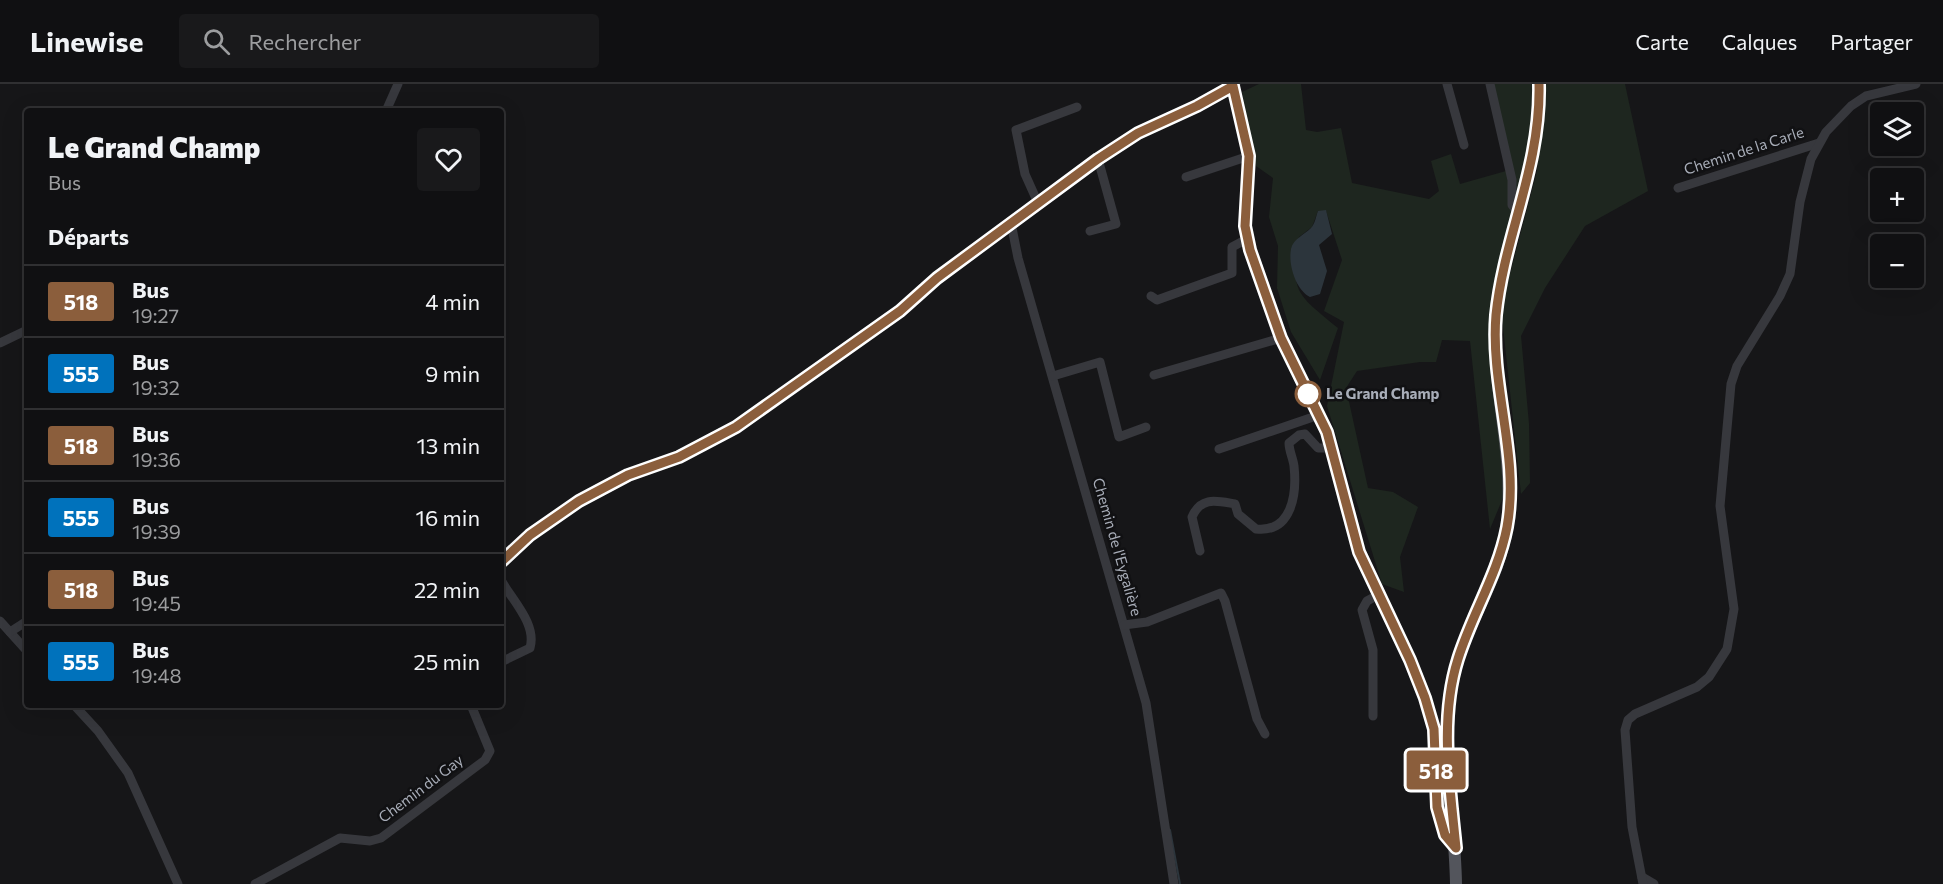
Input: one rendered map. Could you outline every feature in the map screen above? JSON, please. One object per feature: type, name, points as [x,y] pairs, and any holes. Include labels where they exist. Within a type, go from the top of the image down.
[{"type":"main road","points":[[1456,884],[1456,848],[1448,744],[1449,707],[1459,657],[1486,591],[1507,525],[1509,481],[1496,365],[1496,316],[1505,265],[1529,179],[1539,84]]},
{"type":"street","points":[[388,108],[398,84]]},
{"type":"street","points":[[1447,84],[1464,145]]},
{"type":"street","points":[[1490,84],[1512,180],[1512,205],[1519,214]]},
{"type":"street","points":[[1654,884],[1642,880],[1632,827],[1625,730],[1628,720],[1635,714],[1697,687],[1709,677],[1727,649],[1734,609],[1720,506],[1731,384],[1737,366],[1780,296],[1790,274],[1806,174],[1818,143],[1836,119],[1866,96],[1916,84]]},
{"type":"street","points":[[504,559],[530,535],[579,501],[628,475],[679,457],[717,439],[762,410],[900,311],[937,278],[1098,159],[1138,133],[1197,106],[1234,85],[1249,156],[1245,226],[1247,239],[1281,338],[1319,415],[1332,448],[1359,552],[1410,660],[1425,698],[1434,729],[1437,807],[1445,835],[1456,848]]},
{"type":"street","points":[[1038,203],[1025,174],[1016,129],[1077,106]]},
{"type":"street","name":"Chemin de la Carle","points":[[1678,188],[1818,143]]},
{"type":"street","points":[[1186,177],[1249,156]]},
{"type":"street","points":[[1090,231],[1116,224],[1098,159]]},
{"type":"street","name":"Chemin de l'Eygalière","points":[[1011,223],[1146,704],[1174,884]]},
{"type":"street","points":[[1151,296],[1157,300],[1232,273],[1232,247],[1247,239]]},
{"type":"street","points":[[0,343],[24,331]]},
{"type":"street","points":[[1154,375],[1281,338]]},
{"type":"street","points":[[1053,376],[1100,362],[1119,437],[1146,427]]},
{"type":"street","points":[[1219,449],[1319,415]]},
{"type":"street","points":[[1200,551],[1192,517],[1199,505],[1212,500],[1235,504],[1238,514],[1256,529],[1270,528],[1288,515],[1293,500],[1294,467],[1289,443],[1299,435],[1305,434],[1318,448],[1332,448]]},
{"type":"street","points":[[504,585],[529,626],[532,639],[530,648],[504,661]]},
{"type":"street","points":[[1124,626],[1147,622],[1221,593],[1225,600],[1257,719],[1265,734]]},
{"type":"street","points":[[1373,716],[1373,650],[1362,610],[1367,601],[1378,595]]},
{"type":"street","points":[[0,621],[24,648]]},
{"type":"street","points":[[10,632],[24,623]]},
{"type":"street","points":[[77,708],[98,731],[128,773],[178,884]]},
{"type":"street","name":"Chemin du Gay","points":[[255,884],[340,838],[370,841],[381,838],[485,760],[490,752],[472,708]]},
{"type":"shaded area","points":[[1259,84],[1301,84],[1306,130],[1317,132],[1341,128],[1352,183],[1429,199],[1439,191],[1431,161],[1451,154],[1460,184],[1506,171],[1488,84],[1534,84],[1532,139],[1496,279],[1505,493],[1490,529],[1470,341],[1442,340],[1436,362],[1420,362],[1357,371],[1346,388],[1368,488],[1393,492],[1418,507],[1400,557],[1404,592],[1382,584],[1327,406],[1344,322],[1324,311],[1342,260],[1326,211],[1318,211],[1312,227],[1299,237],[1295,270],[1299,290],[1305,299],[1338,328],[1320,380],[1291,332],[1277,288],[1278,246],[1269,217],[1273,178],[1256,166],[1242,92]]},
{"type":"shaded area","points":[[1545,84],[1625,84],[1648,191],[1585,226],[1545,288],[1521,336],[1529,424],[1530,483],[1521,494],[1501,308],[1537,171]]},
{"type":"shaded area","points":[[1326,210],[1332,234],[1319,245],[1327,271],[1320,294],[1310,297],[1301,289],[1294,276],[1291,249],[1296,240],[1312,226],[1318,211]]},
{"type":"waterway","points":[[1170,830],[1180,884]]},
{"type":"bus line","name":"518","points":[[504,559],[530,535],[579,501],[628,475],[679,457],[736,427],[900,311],[937,278],[984,245],[1070,178],[1138,133],[1197,106],[1233,86],[1249,156],[1245,226],[1250,250],[1281,338],[1327,432],[1359,552],[1410,660],[1425,698],[1434,729],[1437,807],[1445,835],[1456,848],[1450,787],[1449,707],[1452,680],[1459,657],[1502,548],[1507,525],[1510,491],[1508,452],[1496,365],[1496,316],[1505,265],[1529,179],[1539,84]]},
{"type":"place","name":"Le Grand Champ","points":[[1308,394]]}]
